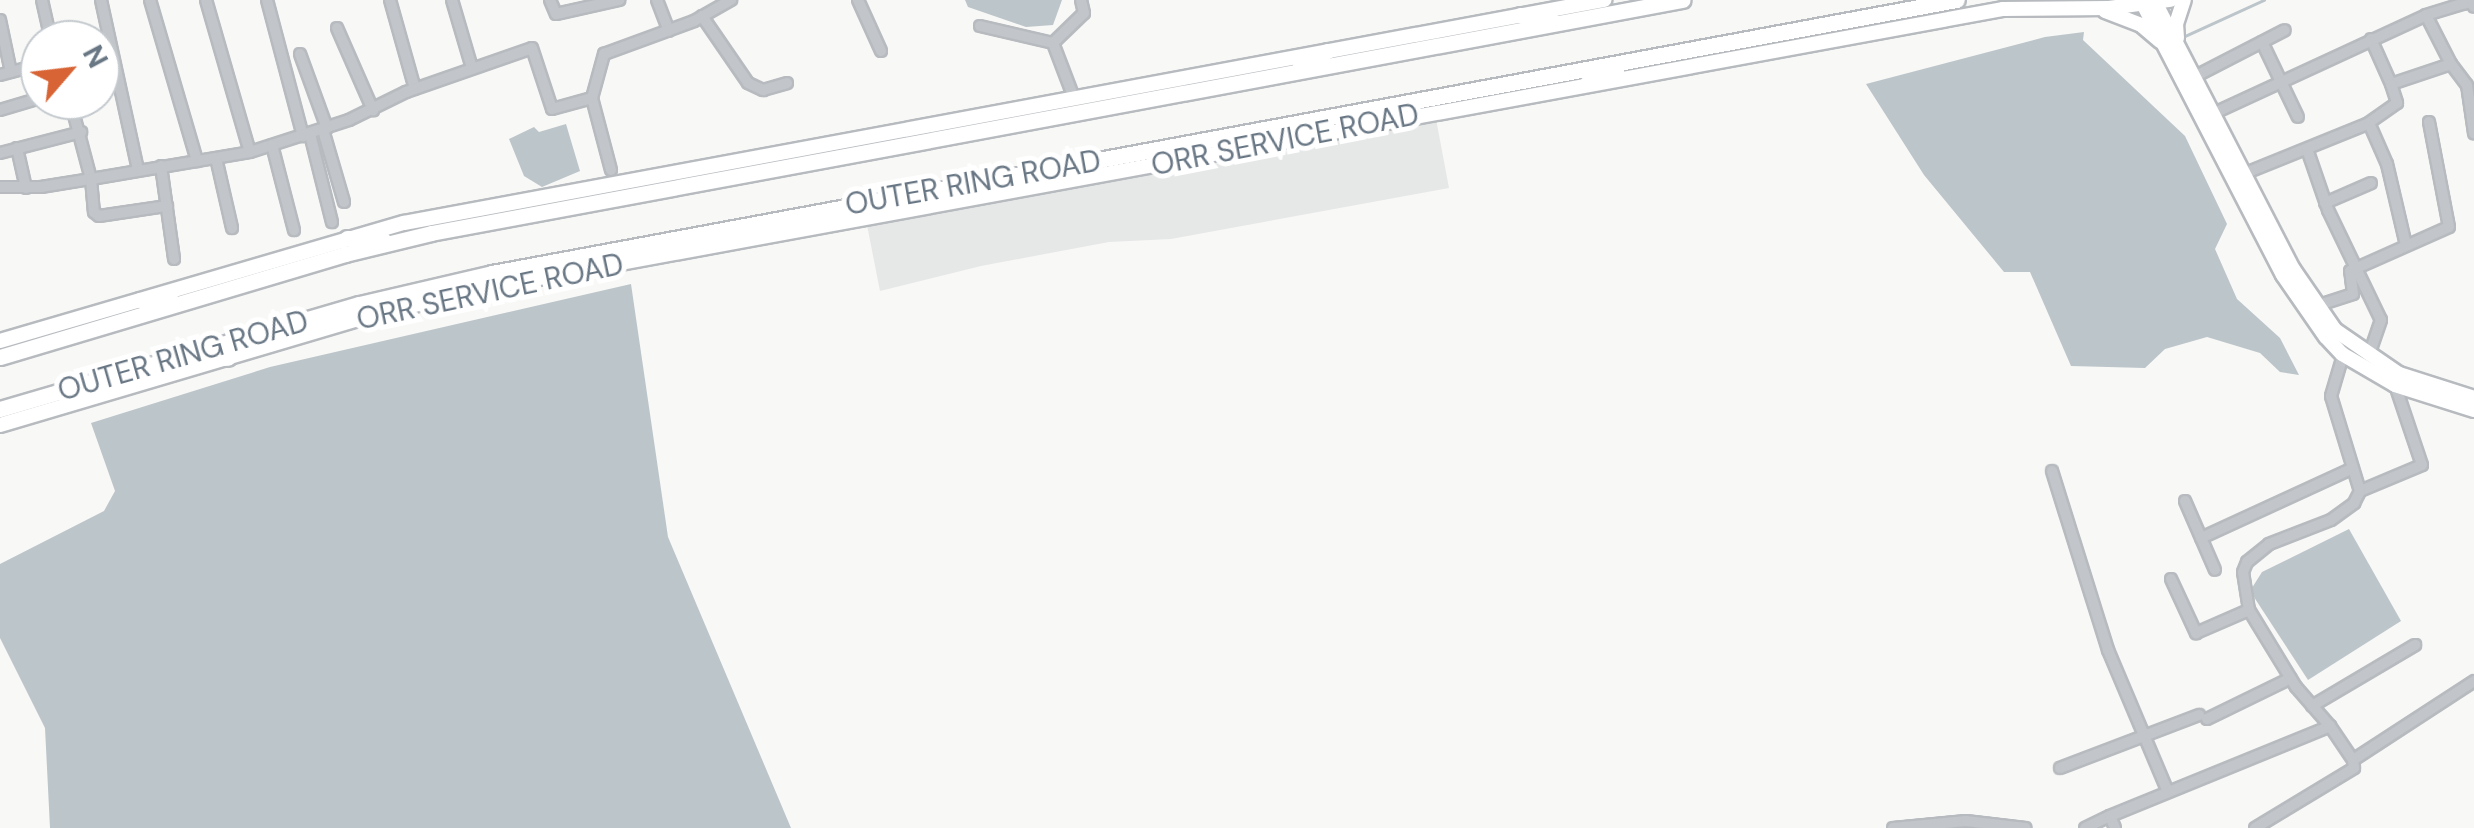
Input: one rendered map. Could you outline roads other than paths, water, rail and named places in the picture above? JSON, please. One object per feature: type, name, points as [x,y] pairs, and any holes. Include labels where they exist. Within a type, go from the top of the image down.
[{"type":"highway","name":"OUTER RING ROAD","points":[[0,357],[403,240],[1682,0]]},
{"type":"highway","name":"OUTER RING ROAD","points":[[0,409],[454,280],[1957,0]]},
{"type":"highway","points":[[1520,16],[1570,21]]},
{"type":"highway","points":[[1283,74],[1328,51]]},
{"type":"highway","points":[[1587,83],[1638,60]]},
{"type":"highway","points":[[1344,115],[1403,118]]},
{"type":"highway","points":[[347,238],[403,240]]},
{"type":"highway","points":[[406,306],[454,280]]},
{"type":"highway","points":[[140,300],[188,300]]},
{"type":"highway","points":[[168,360],[228,358]]},
{"type":"main road","points":[[0,342],[347,238],[461,211],[1604,0]]},
{"type":"main road","points":[[2094,8],[2114,0]]},
{"type":"main road","points":[[2175,52],[2176,24],[2184,0]]},
{"type":"main road","points":[[2153,1],[2284,275],[2307,312],[2346,349],[2395,385],[2474,410]]},
{"type":"main road","name":"ORR SERVICE ROAD","points":[[0,425],[406,306],[1587,83],[2003,9],[2094,8],[2153,1]]},
{"type":"main road","points":[[2094,8],[2140,25],[2175,52],[2194,76],[2209,115],[2246,174],[2272,230],[2346,349],[2399,374],[2474,398]]},
{"type":"street","points":[[101,0],[138,170]]},
{"type":"street","points":[[150,0],[197,161]]},
{"type":"street","points":[[206,0],[250,152]]},
{"type":"street","points":[[267,0],[332,222]]},
{"type":"street","points":[[390,0],[416,89]]},
{"type":"street","points":[[452,0],[472,68]]},
{"type":"street","points":[[550,0],[553,12],[560,14],[619,0]]},
{"type":"street","points":[[657,0],[669,32]]},
{"type":"street","points":[[858,0],[881,51]]},
{"type":"street","points":[[1053,43],[1084,13],[1081,0]]},
{"type":"street","points":[[611,170],[592,98],[607,50],[669,32],[727,1]]},
{"type":"street","points":[[2209,115],[2426,15],[2472,2],[2474,7]]},
{"type":"street","points":[[2426,15],[2451,64],[2467,85],[2474,132]]},
{"type":"street","points":[[702,16],[748,83],[763,90],[787,83]]},
{"type":"street","points":[[0,20],[6,73]]},
{"type":"street","points":[[980,26],[1053,43]]},
{"type":"street","points":[[337,28],[373,110]]},
{"type":"street","points":[[2194,76],[2285,30]]},
{"type":"street","points":[[2246,174],[2369,123],[2397,103],[2371,39]]},
{"type":"street","points":[[2262,42],[2298,117]]},
{"type":"street","points":[[1053,43],[1074,98]]},
{"type":"street","points":[[0,187],[26,188],[91,179],[250,152],[325,129],[416,89],[532,48],[552,109],[592,98]]},
{"type":"street","points":[[300,54],[344,202]]},
{"type":"street","points":[[2391,84],[2451,64]]},
{"type":"street","points":[[77,120],[91,179],[94,212],[99,216],[166,206]]},
{"type":"street","points":[[2316,306],[2353,294],[2350,270],[2448,227],[2429,122]]},
{"type":"street","points":[[2369,123],[2387,164],[2406,244]]},
{"type":"street","points":[[0,153],[81,132]]},
{"type":"street","points":[[272,145],[294,230]]},
{"type":"street","points":[[17,148],[26,188]]},
{"type":"street","points":[[2307,149],[2326,204],[2381,320],[2368,357]]},
{"type":"street","points":[[216,158],[232,228]]},
{"type":"street","points":[[161,166],[174,259]]},
{"type":"street","points":[[2326,204],[2371,183]]},
{"type":"street","points":[[2346,349],[2330,396],[2360,491]]},
{"type":"street","points":[[2255,828],[2278,823],[2354,768],[2353,760],[2291,678],[2249,610],[2243,572],[2248,562],[2269,544],[2330,520],[2354,503],[2360,491],[2422,465],[2395,385]]},
{"type":"street","points":[[2201,538],[2352,468]]},
{"type":"street","points":[[2052,471],[2108,650],[2167,790]]},
{"type":"street","points":[[2185,501],[2215,570]]},
{"type":"street","points":[[2171,579],[2196,633],[2249,610]]},
{"type":"street","points":[[2312,706],[2415,645]]},
{"type":"street","points":[[2060,768],[2143,733],[2203,717],[2291,678]]},
{"type":"street","points":[[2353,760],[2474,681]]},
{"type":"street","points":[[2084,828],[2167,790],[2330,726]]},
{"type":"street","points":[[2110,816],[2115,828]]},
{"type":"street","points":[[1894,828],[1966,820],[2026,828]]},
{"type":"waterway","points":[[2183,37],[2264,0]]}]
